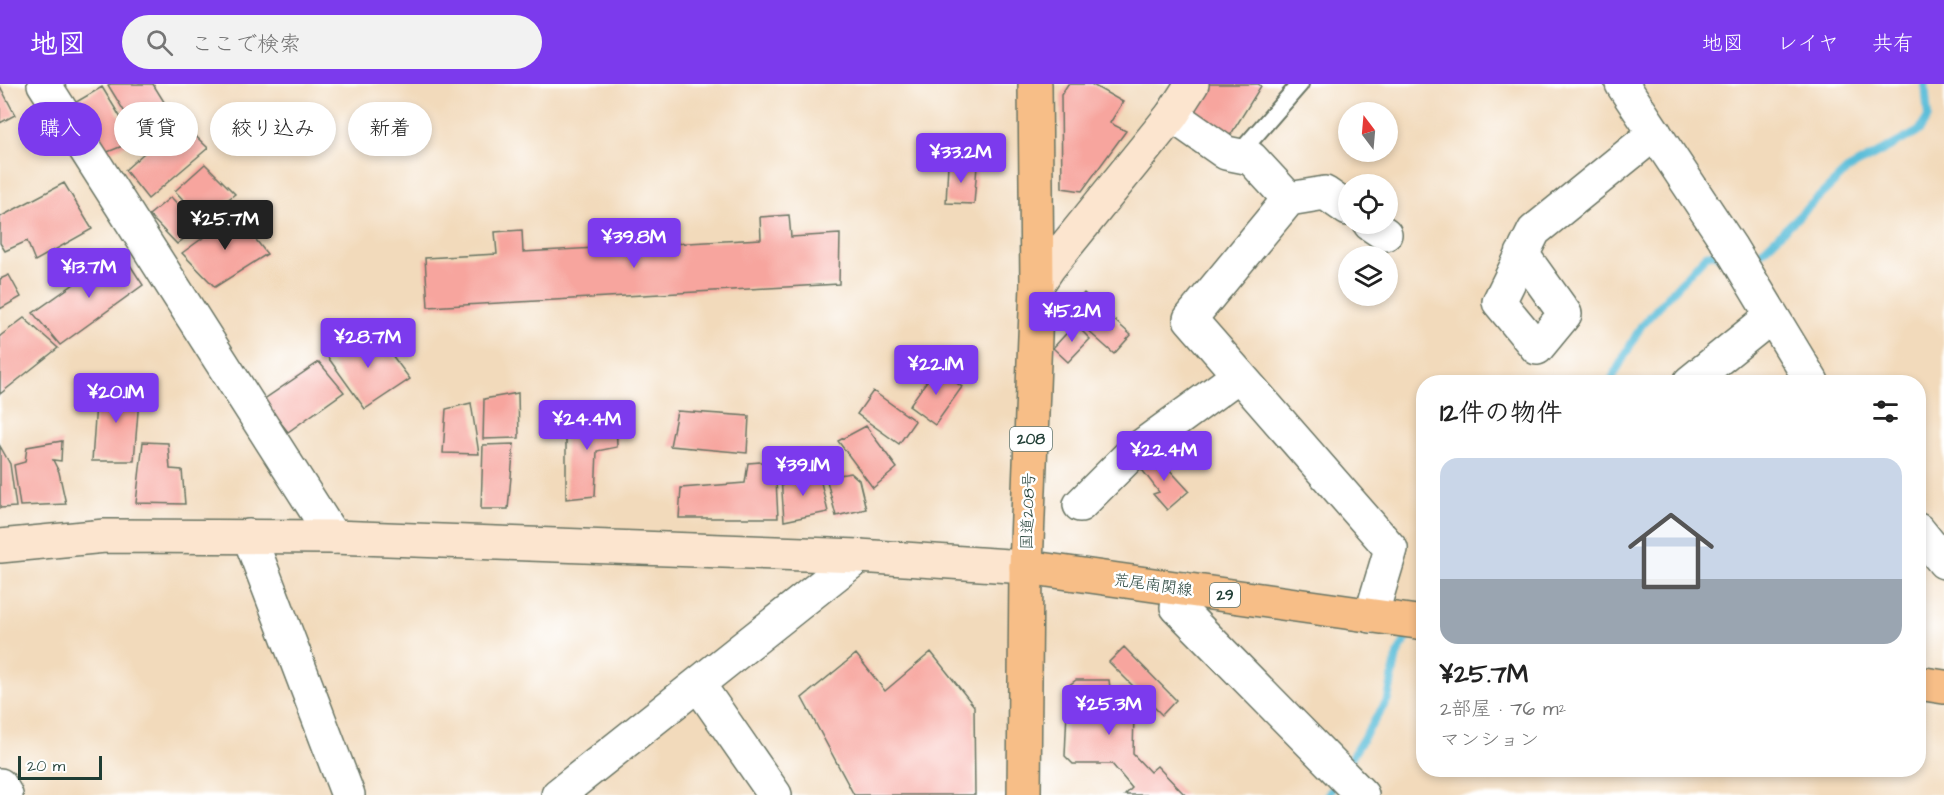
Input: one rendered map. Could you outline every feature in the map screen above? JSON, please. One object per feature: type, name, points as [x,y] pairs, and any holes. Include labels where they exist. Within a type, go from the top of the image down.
[{"type":"main road","name":"国道208号","points":[[1024,795],[1026,567],[1037,285],[1035,84]]},
{"type":"main road","name":"荒尾南関線","points":[[1026,567],[1416,622]]},
{"type":"main road","points":[[1926,684],[1944,687]]},
{"type":"street","points":[[44,84],[333,537]]},
{"type":"street","points":[[1037,285],[1172,115],[1192,84]]},
{"type":"street","points":[[1622,84],[1731,248],[1808,375]]},
{"type":"street","points":[[1172,115],[1226,153],[1251,158],[1289,200]]},
{"type":"street","points":[[1522,255],[1534,231],[1655,133]]},
{"type":"street","points":[[1338,202],[1325,193],[1289,200],[1190,319],[1391,549],[1371,616]]},
{"type":"street","points":[[1699,375],[1772,315]]},
{"type":"street","points":[[1080,505],[1132,453],[1239,375]]},
{"type":"street","points":[[0,546],[105,536],[333,537],[859,556],[1026,567]]},
{"type":"street","points":[[249,536],[348,795]]},
{"type":"street","points":[[1926,540],[1944,562]]},
{"type":"street","points":[[558,795],[859,556]]},
{"type":"street","points":[[1184,589],[1177,607],[1362,795]]},
{"type":"street","points":[[698,684],[775,795]]},
{"type":"street","points":[[0,785],[6,795]]},
{"type":"lane","points":[[1238,156],[1300,84]]},
{"type":"building","points":[[153,84],[164,102],[118,102],[108,85]]},
{"type":"building","points":[[1068,84],[1091,84],[1123,102],[1110,123],[1126,131],[1082,191],[1062,188],[1061,95]]},
{"type":"building","points":[[1204,84],[1258,84],[1261,86],[1228,139],[1186,113]]},
{"type":"building","points":[[0,86],[15,115],[0,123]]},
{"type":"building","points":[[102,87],[114,107],[114,149],[102,154],[102,102],[76,102]]},
{"type":"building","points":[[198,138],[208,148],[148,199],[125,170],[141,156],[198,156]]},
{"type":"building","points":[[205,164],[235,194],[202,220],[175,191]]},
{"type":"building","points":[[948,164],[977,166],[974,204],[946,203]]},
{"type":"building","points":[[64,183],[92,229],[35,261],[27,241],[5,251],[0,243],[0,217]]},
{"type":"building","points":[[171,197],[199,227],[177,244],[149,215]]},
{"type":"building","points":[[236,214],[267,254],[215,287],[182,253]]},
{"type":"building","points":[[789,215],[791,237],[840,234],[839,284],[428,307],[425,258],[497,254],[495,232],[522,230],[523,252],[761,239],[760,217]]},
{"type":"building","points":[[121,251],[143,285],[60,345],[33,313]]},
{"type":"building","points":[[9,275],[21,297],[0,309],[0,279]]},
{"type":"building","points":[[1084,293],[1131,335],[1114,354],[1067,312]]},
{"type":"building","points":[[24,318],[58,348],[0,394],[0,336]]},
{"type":"building","points":[[1075,324],[1090,339],[1068,362],[1053,348]]},
{"type":"building","points":[[374,331],[410,379],[365,409],[327,356],[330,352]]},
{"type":"building","points":[[319,362],[344,392],[288,432],[263,400]]},
{"type":"building","points":[[936,368],[962,387],[935,425],[909,406]]},
{"type":"building","points":[[140,387],[134,461],[92,461],[97,389]]},
{"type":"building","points":[[873,391],[915,421],[899,444],[857,414]]},
{"type":"building","points":[[518,393],[519,438],[483,439],[484,399]]},
{"type":"building","points":[[471,403],[479,454],[443,453],[446,409]]},
{"type":"building","points":[[677,411],[749,416],[747,453],[670,446]]},
{"type":"building","points":[[616,413],[617,447],[597,451],[595,496],[566,499],[566,417]]},
{"type":"building","points":[[866,426],[897,468],[873,488],[838,441]]},
{"type":"building","points":[[62,441],[61,461],[53,460],[59,472],[66,504],[20,506],[14,465],[25,462],[27,447]]},
{"type":"building","points":[[143,442],[168,443],[170,469],[182,470],[185,504],[136,503]]},
{"type":"building","points":[[514,444],[508,509],[481,509],[483,445]]},
{"type":"building","points":[[0,446],[10,464],[16,507],[0,508]]},
{"type":"building","points":[[1155,454],[1189,491],[1167,510],[1153,494],[1159,492],[1140,467]]},
{"type":"building","points":[[775,461],[778,518],[679,518],[681,488],[745,483],[748,463]]},
{"type":"building","points":[[851,473],[859,480],[866,509],[836,516],[826,477]]},
{"type":"building","points":[[819,474],[828,512],[784,521],[781,477]]},
{"type":"building","points":[[1124,647],[1176,700],[1162,715],[1109,662]]},
{"type":"building","points":[[931,652],[974,706],[975,795],[854,795],[802,698],[856,654],[885,691]]},
{"type":"building","points":[[1076,680],[1109,680],[1110,688],[1128,688],[1128,713],[1134,714],[1133,754],[1150,772],[1157,766],[1185,795],[1125,795],[1132,788],[1112,764],[1073,764],[1065,756],[1068,686]]},
{"type":"waterway","points":[[1749,262],[1847,170],[1919,131],[1928,117],[1925,84]]},
{"type":"waterway","points":[[1614,375],[1641,326],[1706,255],[1715,253],[1724,260]]},
{"type":"waterway","points":[[1344,769],[1388,699],[1397,655],[1412,628]]},
{"type":"waterway","points":[[1328,795],[1337,780]]}]
